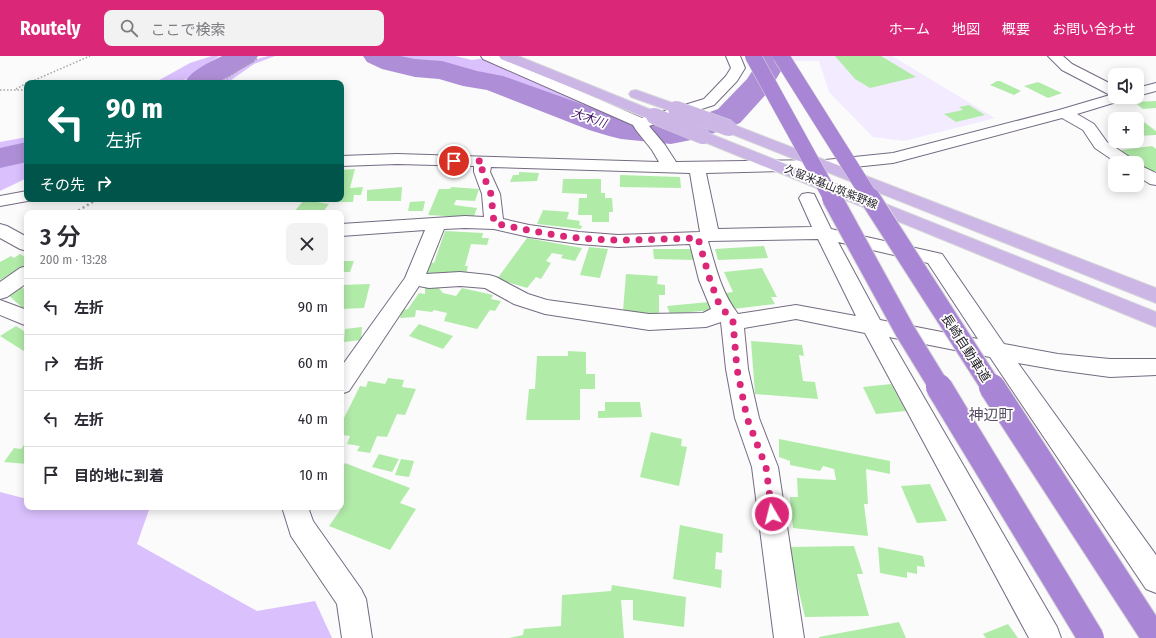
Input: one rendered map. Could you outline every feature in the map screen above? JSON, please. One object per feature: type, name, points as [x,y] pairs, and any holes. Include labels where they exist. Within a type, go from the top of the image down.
[{"type":"highway","points":[[753,56],[904,331],[1091,638]]},
{"type":"highway","name":"長崎自動車道","points":[[781,56],[964,345],[1155,638]]},
{"type":"main road","name":"久留米基山筑紫野線","points":[[506,56],[645,122],[704,136],[781,166],[1156,320]]},
{"type":"main road","name":"久留米基山筑紫野線","points":[[537,56],[825,165],[1156,296]]},
{"type":"street","points":[[488,56],[645,122],[670,167]]},
{"type":"street","points":[[645,122],[709,102],[732,78],[738,68],[733,56]]},
{"type":"street","points":[[1055,56],[1067,68],[1108,88]]},
{"type":"street","points":[[1144,90],[1156,87]]},
{"type":"street","points":[[344,161],[397,159],[697,168],[825,165],[893,158],[1108,100]]},
{"type":"street","points":[[1064,113],[1089,127],[1101,145],[1118,156]]},
{"type":"street","points":[[483,161],[482,172],[491,194],[494,223]]},
{"type":"street","points":[[697,168],[710,280],[719,304],[729,317],[737,369],[747,418],[766,467],[789,638]]},
{"type":"street","points":[[1144,173],[1156,180]]},
{"type":"street","points":[[0,201],[24,197]]},
{"type":"street","points":[[808,198],[824,234],[872,326],[1046,638]]},
{"type":"street","points":[[344,230],[466,222],[494,223],[529,231],[579,238],[618,241],[824,234],[936,258],[997,350],[1156,579]]},
{"type":"street","points":[[344,381],[414,279],[436,224]]},
{"type":"street","points":[[0,230],[24,243]]},
{"type":"street","points":[[0,292],[24,275]]},
{"type":"street","points":[[414,279],[430,281],[460,279],[489,282],[521,299],[545,307],[649,322],[706,320],[796,312],[1058,362],[1102,367],[1156,367]]},
{"type":"street","points":[[0,307],[24,318]]},
{"type":"street","points":[[296,510],[301,527],[350,599],[357,638]]},
{"type":"path","points":[[34,80],[90,56]]},
{"type":"path","points":[[225,80],[244,66],[257,59]]},
{"type":"path","points":[[16,89],[24,85]]},
{"type":"path","points":[[0,90],[24,90]]},
{"type":"path","points":[[79,210],[93,202]]},
{"type":"shaded area","points":[[212,56],[219,56],[184,80],[159,80],[190,63]]},
{"type":"shaded area","points":[[268,56],[275,56],[254,64],[231,80],[220,80],[240,66]]},
{"type":"shaded area","points":[[394,56],[455,56],[472,60],[485,58],[623,119],[598,117],[516,83],[452,66],[396,58]]},
{"type":"shaded area","points":[[791,56],[892,56],[995,118],[904,141],[873,137],[829,92],[819,61],[789,61]]},
{"type":"shaded area","points":[[24,138],[24,143],[17,145],[12,163],[24,160],[24,179],[0,191],[0,142]]},
{"type":"shaded area","points":[[0,492],[24,498],[24,510],[149,510],[137,544],[257,611],[315,601],[332,638],[0,638]]},
{"type":"building","points":[[835,56],[881,56],[916,77],[870,88],[855,79]]},
{"type":"building","points":[[997,81],[1021,91],[1014,95],[990,85]]},
{"type":"building","points":[[1038,82],[1062,93],[1048,98],[1024,86]]},
{"type":"building","points":[[1156,101],[1156,108],[1143,109],[1137,104],[1144,104],[1144,102]]},
{"type":"building","points":[[969,105],[985,115],[956,122],[944,114],[963,110],[959,107]]},
{"type":"building","points":[[1144,122],[1156,131],[1156,135],[1144,136]]},
{"type":"building","points":[[1152,146],[1156,149],[1156,171],[1150,172],[1144,167],[1144,156],[1129,156],[1121,150]]},
{"type":"building","points":[[355,169],[350,188],[363,187],[361,195],[354,195],[353,202],[344,202],[344,170]]},
{"type":"building","points":[[519,172],[539,173],[537,181],[510,182],[513,175],[519,175]]},
{"type":"building","points":[[620,175],[680,177],[681,188],[620,187]]},
{"type":"building","points":[[563,179],[601,179],[601,193],[605,193],[605,198],[612,198],[613,212],[609,212],[609,222],[592,222],[592,215],[578,215],[579,198],[587,198],[587,194],[562,193]]},
{"type":"building","points":[[402,187],[401,201],[367,201],[367,190]]},
{"type":"building","points":[[451,187],[479,189],[475,201],[456,200],[454,205],[477,208],[474,216],[464,217],[428,215],[439,189],[450,189]]},
{"type":"building","points":[[425,201],[423,211],[408,211],[410,202]]},
{"type":"building","points":[[302,202],[329,204],[324,210],[296,210]]},
{"type":"building","points":[[543,210],[569,212],[567,219],[580,221],[579,225],[582,226],[581,229],[537,224]]},
{"type":"building","points":[[445,231],[483,233],[482,238],[489,238],[487,245],[471,244],[465,266],[468,266],[466,275],[426,273],[429,262],[434,263]]},
{"type":"building","points":[[527,238],[582,248],[575,261],[561,258],[563,255],[552,253],[546,261],[551,263],[541,279],[536,277],[527,288],[497,279]]},
{"type":"building","points":[[764,246],[768,258],[718,260],[715,249]]},
{"type":"building","points":[[589,247],[608,249],[600,278],[580,275]]},
{"type":"building","points":[[653,249],[692,249],[694,260],[654,259]]},
{"type":"building","points":[[20,254],[24,256],[24,267],[0,280],[0,262],[11,256],[14,258]]},
{"type":"building","points":[[344,261],[354,261],[350,272],[344,272]]},
{"type":"building","points":[[762,268],[777,297],[771,297],[775,304],[733,309],[726,293],[733,292],[724,272]]},
{"type":"building","points":[[626,274],[658,276],[657,284],[665,285],[665,295],[659,295],[659,314],[623,311]]},
{"type":"building","points":[[370,284],[364,308],[344,309],[344,285]]},
{"type":"building","points":[[20,285],[24,289],[24,309],[6,293]]},
{"type":"building","points":[[437,286],[443,293],[456,296],[462,288],[493,295],[491,299],[501,301],[495,311],[490,310],[477,329],[444,321],[447,313],[434,310],[432,312],[416,310],[415,317],[400,318],[402,310],[408,309],[419,293],[425,294],[425,288]]},
{"type":"building","points":[[709,302],[712,310],[670,314],[667,306]]},
{"type":"building","points":[[419,324],[453,336],[443,349],[409,336]]},
{"type":"building","points":[[16,326],[24,331],[24,351],[0,336]]},
{"type":"building","points":[[362,327],[361,340],[344,342],[345,329]]},
{"type":"building","points":[[751,341],[802,345],[804,356],[799,355],[803,381],[815,382],[818,399],[755,394]]},
{"type":"building","points":[[568,351],[586,352],[586,374],[595,374],[595,389],[580,389],[580,420],[526,420],[529,389],[535,389],[537,356],[568,356]]},
{"type":"building","points":[[388,378],[404,380],[402,387],[416,389],[405,415],[397,414],[387,437],[377,436],[370,453],[357,451],[360,446],[347,444],[350,436],[344,435],[344,418],[360,386],[366,387],[368,381],[385,384]]},
{"type":"building","points":[[891,384],[906,411],[876,414],[863,387]]},
{"type":"building","points":[[605,402],[640,402],[642,417],[598,418],[598,411],[605,411]]},
{"type":"building","points":[[651,432],[682,439],[681,446],[687,447],[679,486],[640,477]]},
{"type":"building","points":[[779,439],[890,461],[890,474],[866,469],[868,504],[864,504],[868,536],[793,528],[790,497],[798,497],[797,478],[836,480],[834,469],[823,466],[820,471],[790,465],[790,461],[779,457]]},
{"type":"building","points":[[24,445],[24,464],[4,462],[14,448],[21,449]]},
{"type":"building","points":[[379,454],[399,459],[392,472],[372,467]]},
{"type":"building","points":[[401,459],[414,461],[409,477],[395,475]]},
{"type":"building","points":[[345,463],[410,488],[400,503],[416,509],[390,550],[329,526],[340,510],[344,510]]},
{"type":"building","points":[[930,484],[947,521],[917,523],[901,486]]},
{"type":"building","points":[[680,525],[723,534],[722,553],[716,552],[715,569],[722,570],[721,588],[673,579]]},
{"type":"building","points":[[854,546],[863,574],[857,574],[869,616],[805,617],[788,547]]},
{"type":"building","points":[[878,547],[923,556],[925,567],[917,566],[917,574],[907,572],[907,578],[880,573]]},
{"type":"building","points":[[612,585],[686,597],[684,627],[633,620],[633,600],[621,600],[624,638],[509,638],[523,635],[524,629],[561,626],[562,595],[611,591]]},
{"type":"building","points":[[899,622],[906,638],[819,638],[819,637]]},
{"type":"building","points":[[1008,624],[1018,638],[986,638],[983,634]]},
{"type":"waterway","name":"大木川","points":[[203,80],[211,73],[244,56]]},
{"type":"waterway","name":"大木川","points":[[377,56],[392,63],[415,68],[442,70],[474,80],[492,82],[601,123],[621,129],[671,134],[689,131],[729,116],[758,85],[776,56]]},
{"type":"waterway","name":"大木川","points":[[0,158],[24,153]]},
{"type":"district","name":"神辺町","points":[[991,415]]},
{"type":"route","points":[[454,161],[483,161],[482,172],[491,194],[494,223],[529,231],[579,238],[618,241],[698,238],[710,280],[719,304],[733,322],[737,369],[747,418],[766,467],[772,514]]}]
